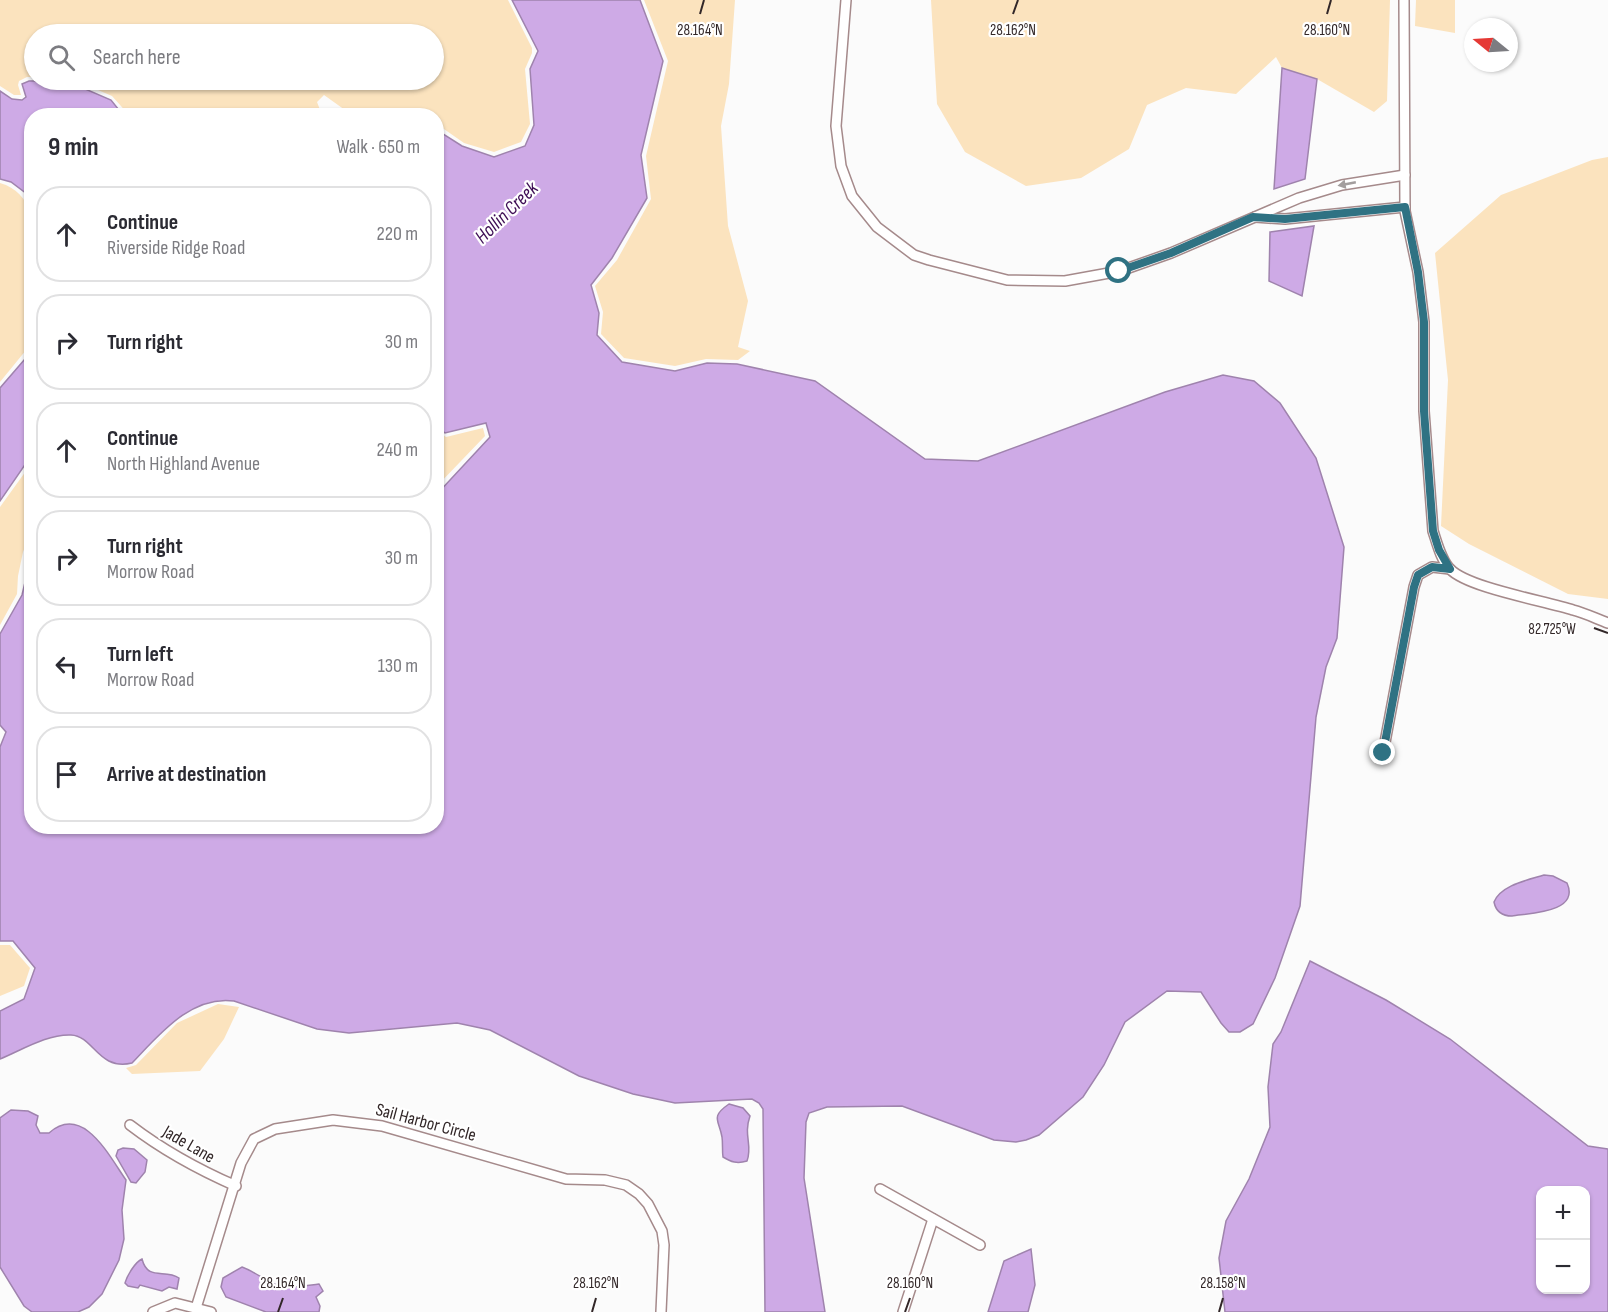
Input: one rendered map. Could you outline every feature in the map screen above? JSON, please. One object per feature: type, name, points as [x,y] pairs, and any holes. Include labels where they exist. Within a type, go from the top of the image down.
[{"type":"street","points":[[846,0],[836,126],[841,166],[852,196],[877,227],[914,255],[1007,280],[1065,281],[1119,271],[1161,257],[1299,198],[1342,185],[1405,175]]},
{"type":"street","points":[[1404,0],[1405,207],[1418,272],[1424,322],[1424,411],[1433,531],[1439,550],[1450,569]]},
{"type":"street","points":[[1253,217],[1285,219],[1405,207]]},
{"type":"street","points":[[1383,753],[1418,575],[1432,567],[1450,569],[1484,586],[1574,610],[1608,624]]},
{"type":"street","name":"Sail Harbor Circle","points":[[196,1308],[236,1186],[241,1163],[254,1140],[275,1129],[333,1120],[382,1126],[566,1179],[605,1180],[626,1185],[648,1204],[662,1231],[664,1245],[661,1312]]},
{"type":"street","name":"Jade Lane","points":[[130,1125],[155,1144],[194,1168],[236,1186]]},
{"type":"street","points":[[880,1189],[980,1245]]},
{"type":"street","points":[[903,1312],[933,1219]]},
{"type":"street","points":[[153,1312],[175,1303],[211,1312]]},
{"type":"shaded area","points":[[0,0],[508,0],[532,48],[525,69],[530,124],[521,142],[494,152],[464,143],[444,129],[444,108],[342,108],[324,95],[317,102],[319,108],[123,108],[112,96],[98,90],[444,90],[444,24],[24,24],[24,78],[19,81],[18,85],[21,95],[14,95],[0,86]]},
{"type":"shaded area","points":[[644,0],[735,0],[729,84],[721,126],[728,226],[748,301],[738,347],[750,351],[738,360],[706,359],[675,366],[624,358],[601,334],[603,312],[595,286],[617,260],[651,199],[646,156],[668,61]]},
{"type":"shaded area","points":[[931,0],[1390,0],[1387,101],[1374,112],[1317,79],[1282,68],[1276,57],[1236,94],[1186,88],[1147,105],[1129,149],[1081,178],[1026,186],[965,152],[937,104]]},
{"type":"shaded area","points":[[1416,0],[1455,0],[1455,33],[1415,26]]},
{"type":"shaded area","points":[[1608,157],[1608,599],[1568,594],[1469,544],[1441,526],[1448,380],[1435,253],[1501,195],[1592,160]]},
{"type":"shaded area","points":[[0,183],[11,188],[24,200],[24,353],[0,382]]},
{"type":"shaded area","points":[[483,428],[485,436],[444,479],[444,436]]},
{"type":"shaded area","points":[[24,474],[24,550],[18,576],[17,594],[0,625],[0,507]]},
{"type":"shaded area","points":[[0,945],[10,945],[30,968],[24,986],[0,996]]},
{"type":"shaded area","points":[[218,1004],[239,1007],[224,1039],[200,1071],[132,1074],[126,1068],[136,1065],[177,1023]]},
{"type":"water","name":"Hollin Creek","points":[[512,0],[640,0],[663,61],[641,155],[647,198],[612,258],[591,285],[599,313],[597,335],[622,362],[675,371],[707,363],[737,364],[815,381],[925,459],[978,461],[1165,392],[1223,375],[1254,381],[1280,403],[1316,458],[1344,547],[1337,638],[1326,667],[1316,717],[1300,906],[1275,978],[1253,1024],[1240,1032],[1229,1032],[1201,992],[1167,991],[1125,1022],[1104,1065],[1083,1097],[1039,1135],[1026,1140],[1016,1142],[994,1140],[902,1106],[827,1107],[809,1113],[806,1122],[804,1178],[825,1312],[765,1312],[763,1109],[752,1099],[675,1103],[633,1094],[579,1076],[490,1030],[457,1023],[349,1033],[317,1029],[234,1001],[204,1004],[190,1011],[165,1029],[132,1063],[111,1062],[85,1041],[71,1035],[53,1037],[35,1043],[0,1059],[0,1011],[24,999],[35,968],[13,941],[0,941],[0,747],[6,732],[0,725],[0,634],[22,595],[24,587],[24,834],[444,834],[444,486],[490,437],[486,423],[444,432],[444,134],[462,146],[494,157],[525,146],[534,125],[530,69],[538,51]]},
{"type":"water","points":[[1282,68],[1317,79],[1305,179],[1274,189]]},
{"type":"water","points":[[24,83],[24,90],[88,90],[111,100],[117,108],[24,108],[24,192],[11,182],[0,179],[0,91],[12,99],[22,100],[26,97],[22,84]]},
{"type":"water","points":[[1314,226],[1302,296],[1269,281],[1270,232]]},
{"type":"water","points":[[24,360],[24,466],[0,501],[0,388]]},
{"type":"water","points":[[1544,875],[1553,876],[1567,883],[1569,893],[1567,900],[1561,905],[1542,912],[1512,916],[1498,911],[1494,902],[1503,891]]},
{"type":"water","points":[[1310,961],[1386,1000],[1450,1039],[1588,1146],[1608,1149],[1608,1312],[1225,1312],[1219,1258],[1226,1221],[1249,1179],[1270,1127],[1268,1087],[1273,1044],[1281,1032]]},
{"type":"water","points":[[729,1104],[743,1108],[750,1116],[747,1129],[749,1155],[747,1161],[734,1162],[723,1157],[722,1137],[717,1119],[719,1112]]},
{"type":"water","points":[[11,1110],[28,1111],[38,1116],[36,1125],[40,1133],[49,1133],[61,1125],[73,1124],[84,1128],[103,1147],[126,1180],[122,1210],[124,1239],[119,1260],[102,1294],[89,1307],[78,1312],[32,1312],[24,1306],[0,1267],[0,1118]]},
{"type":"water","points":[[134,1149],[147,1160],[145,1172],[136,1183],[131,1182],[116,1156],[118,1150]]},
{"type":"water","points":[[1031,1249],[1035,1285],[1028,1312],[988,1312],[1004,1261]]},
{"type":"water","points":[[142,1259],[148,1270],[179,1278],[177,1289],[169,1287],[162,1291],[140,1285],[138,1288],[128,1286],[125,1283],[128,1277],[134,1266]]},
{"type":"water","points":[[242,1267],[278,1285],[295,1287],[319,1284],[323,1291],[316,1297],[320,1306],[319,1312],[266,1312],[226,1297],[221,1287],[223,1278]]},
{"type":"route","points":[[1119,271],[1171,253],[1253,217],[1285,219],[1405,207],[1418,272],[1424,322],[1424,411],[1433,531],[1439,550],[1450,569],[1432,567],[1418,575],[1383,753]]}]
